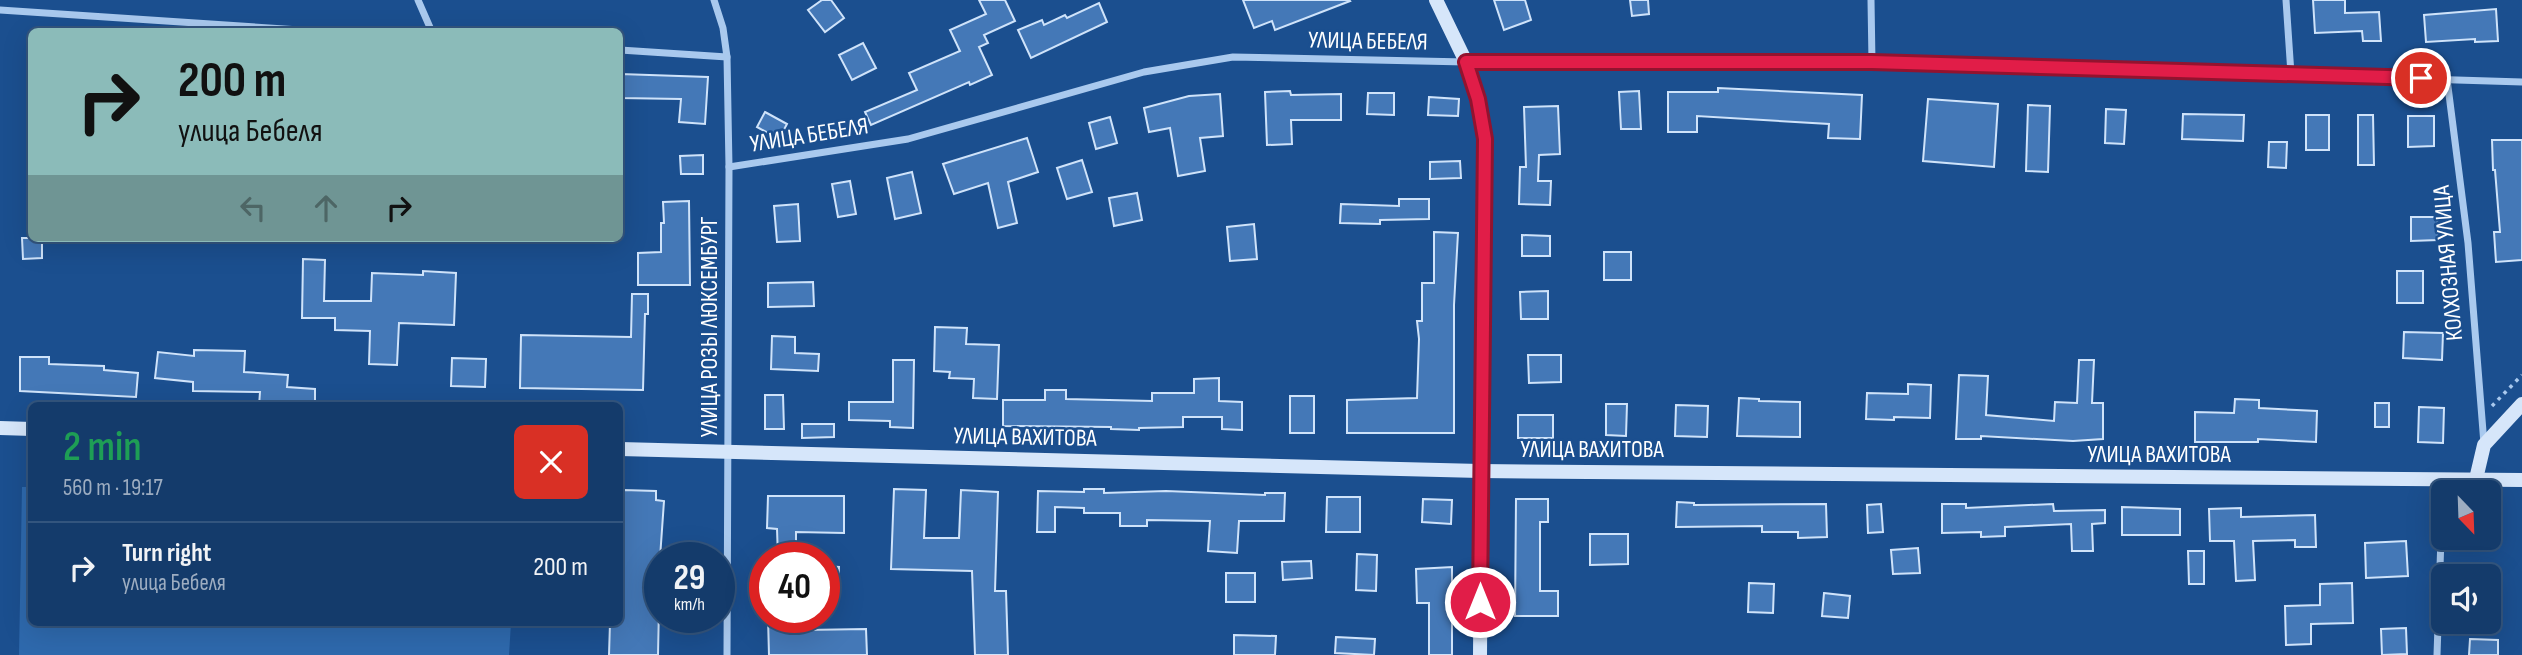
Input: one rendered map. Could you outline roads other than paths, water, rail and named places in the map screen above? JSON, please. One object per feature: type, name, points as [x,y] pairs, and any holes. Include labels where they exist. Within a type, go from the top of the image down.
[{"type":"main road","points":[[1436,0],[1466,62],[1478,99],[1485,139],[1480,655]]},
{"type":"main road","points":[[2476,479],[2484,445],[2522,404]]},
{"type":"main road","points":[[0,428],[28,429]]},
{"type":"main road","name":"УЛИЦА ВАХИТОВА","points":[[623,449],[1480,471],[2522,480]]},
{"type":"street","points":[[418,0],[430,28]]},
{"type":"street","name":"УЛИЦА РОЗЫ ЛЮКСЕМБУРГ","points":[[714,0],[723,28],[727,57],[727,655]]},
{"type":"street","points":[[1871,0],[1872,62]]},
{"type":"street","points":[[2286,0],[2291,74]]},
{"type":"street","points":[[0,10],[270,28]]},
{"type":"street","points":[[623,50],[727,57]]},
{"type":"street","name":"УЛИЦА БЕБЕЛЯ","points":[[729,167],[908,139],[1144,72],[1233,57],[1466,62],[1872,62],[2522,82]]},
{"type":"street","name":"КОЛХОЗНАЯ УЛИЦА","points":[[2447,79],[2468,243],[2484,445]]},
{"type":"street","points":[[2437,655],[2443,479]]}]
